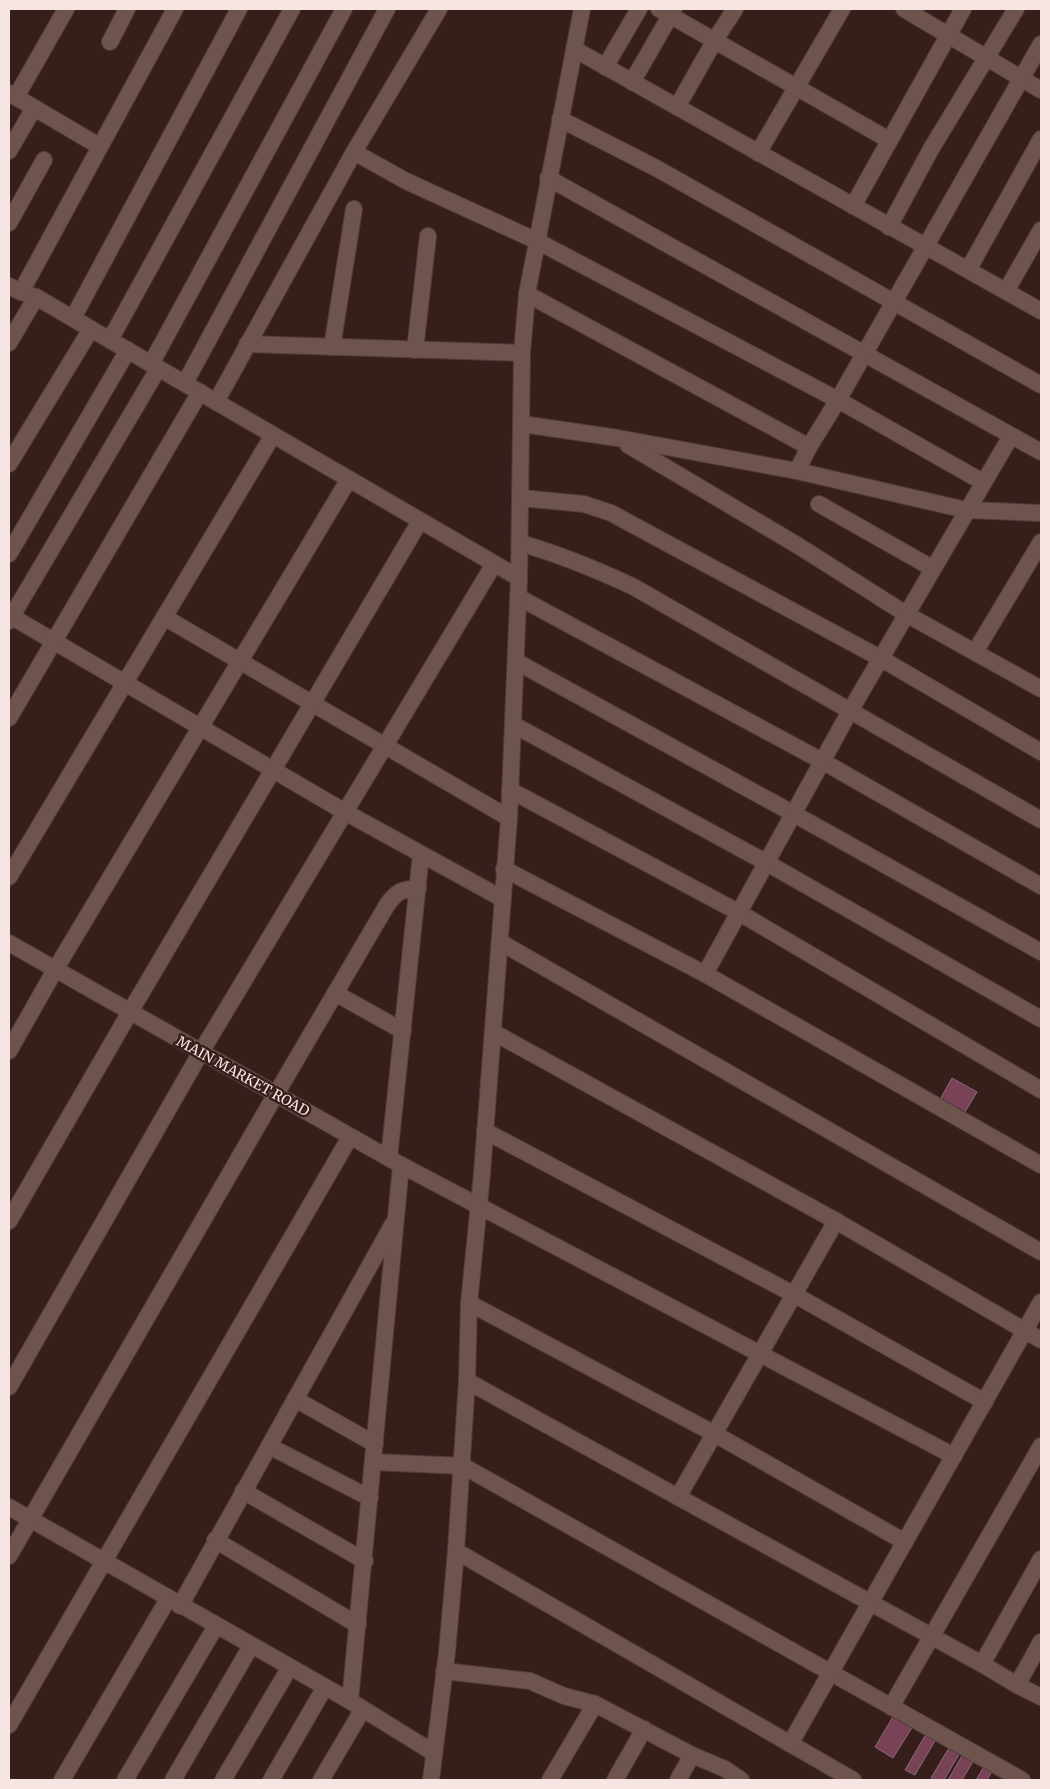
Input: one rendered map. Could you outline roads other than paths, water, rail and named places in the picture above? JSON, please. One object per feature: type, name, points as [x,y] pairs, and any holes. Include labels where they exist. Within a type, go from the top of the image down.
[{"type":"street","points":[[66,9],[13,95],[99,146]]},
{"type":"street","points":[[110,42],[127,9]]},
{"type":"street","points":[[9,343],[22,292],[99,146],[175,9]]},
{"type":"street","points":[[73,318],[239,9]]},
{"type":"street","points":[[110,340],[292,9]]},
{"type":"street","points":[[344,9],[154,366],[10,618],[345,812],[503,899]]},
{"type":"street","points":[[185,383],[387,9]]},
{"type":"street","points":[[216,402],[354,152],[440,9]]},
{"type":"street","points":[[431,1780],[456,1551],[467,1382],[469,1303],[485,1131],[509,818],[520,543],[522,353],[527,294],[582,9]]},
{"type":"street","points":[[605,67],[639,9]]},
{"type":"street","points":[[677,107],[735,9]]},
{"type":"street","points":[[758,153],[842,9]]},
{"type":"street","points":[[853,206],[963,9]]},
{"type":"street","points":[[889,226],[931,149],[1016,9]]},
{"type":"street","points":[[910,10],[948,35],[1041,90]]},
{"type":"street","points":[[632,82],[668,11],[889,140]]},
{"type":"street","points":[[797,471],[1041,44]]},
{"type":"street","points":[[574,49],[1041,311]]},
{"type":"street","points":[[9,151],[34,108]]},
{"type":"street","points":[[560,119],[656,168],[1041,385]]},
{"type":"street","points":[[968,270],[1041,139]]},
{"type":"street","points":[[354,152],[406,181],[537,241],[838,400],[982,482]]},
{"type":"street","points":[[9,222],[44,160]]},
{"type":"street","points":[[548,178],[1041,452]]},
{"type":"street","points":[[332,347],[354,209]]},
{"type":"street","points":[[1006,291],[1041,230]]},
{"type":"street","points":[[415,350],[428,236]]},
{"type":"street","points":[[22,292],[73,318],[519,578]]},
{"type":"street","points":[[527,294],[809,447]]},
{"type":"street","points":[[9,464],[92,329]]},
{"type":"street","points":[[247,344],[522,353]]},
{"type":"street","points":[[9,554],[128,350]]},
{"type":"street","points":[[9,718],[200,392]]},
{"type":"street","points":[[522,424],[618,438],[797,471],[966,510],[1041,513]]},
{"type":"street","points":[[9,877],[273,435]]},
{"type":"street","points":[[705,974],[880,658],[982,482],[1011,436]]},
{"type":"street","points":[[618,438],[797,545],[906,614],[1041,689]]},
{"type":"street","points":[[9,1050],[349,479]]},
{"type":"street","points":[[521,498],[584,504],[611,514],[880,658],[1041,752]]},
{"type":"street","points":[[819,504],[932,568]]},
{"type":"street","points":[[9,1221],[420,521]]},
{"type":"street","points":[[975,652],[1041,542]]},
{"type":"street","points":[[520,543],[546,550],[591,567],[632,586],[1041,820]]},
{"type":"street","points":[[9,1387],[202,1052],[494,564]]},
{"type":"street","points":[[518,597],[822,761],[1041,886]]},
{"type":"street","points":[[164,617],[509,818]]},
{"type":"street","points":[[516,662],[1041,952]]},
{"type":"street","points":[[514,725],[767,862],[1041,1019]]},
{"type":"street","points":[[510,790],[738,912],[1041,1090]]},
{"type":"street","points":[[321,1780],[357,1705],[358,1624],[396,1218],[395,1162],[402,1031],[421,854]]},
{"type":"street","points":[[504,869],[705,974],[1041,1164]]},
{"type":"street","points":[[9,1556],[276,1094],[394,896],[405,889],[418,888]]},
{"type":"street","points":[[500,942],[1041,1252]]},
{"type":"street","name":"MAIN MARKET ROAD","points":[[9,943],[395,1162],[954,1456]]},
{"type":"street","points":[[335,993],[402,1031]]},
{"type":"street","points":[[493,1032],[836,1221],[1041,1340]]},
{"type":"street","points":[[485,1131],[795,1295],[985,1402]]},
{"type":"street","points":[[9,1725],[350,1136]]},
{"type":"street","points":[[62,1780],[215,1540],[396,1218]]},
{"type":"street","points":[[678,1497],[836,1221]]},
{"type":"street","points":[[790,1744],[1041,1302]]},
{"type":"street","points":[[469,1303],[713,1433],[905,1542]]},
{"type":"street","points":[[467,1382],[982,1664],[1017,1685],[1041,1696]]},
{"type":"street","points":[[295,1399],[376,1444]]},
{"type":"street","points":[[269,1446],[370,1498]]},
{"type":"street","points":[[891,1707],[1041,1446]]},
{"type":"street","points":[[374,1462],[462,1466],[1022,1780]]},
{"type":"street","points":[[243,1491],[365,1560]]},
{"type":"street","points":[[9,1507],[174,1603],[357,1705],[434,1753]]},
{"type":"street","points":[[215,1540],[358,1624]]},
{"type":"street","points":[[456,1551],[853,1780]]},
{"type":"street","points":[[982,1664],[1041,1559]]},
{"type":"street","points":[[125,1780],[216,1626]]},
{"type":"street","points":[[1017,1685],[1041,1642]]},
{"type":"street","points":[[173,1780],[251,1646]]},
{"type":"street","points":[[222,1780],[290,1667]]},
{"type":"street","points":[[444,1671],[530,1681],[564,1696],[595,1704],[692,1755],[725,1769],[741,1780]]},
{"type":"street","points":[[271,1780],[325,1687]]},
{"type":"street","points":[[550,1780],[595,1704]]},
{"type":"street","points":[[615,1780],[644,1729]]},
{"type":"street","points":[[678,1780],[692,1755]]}]
